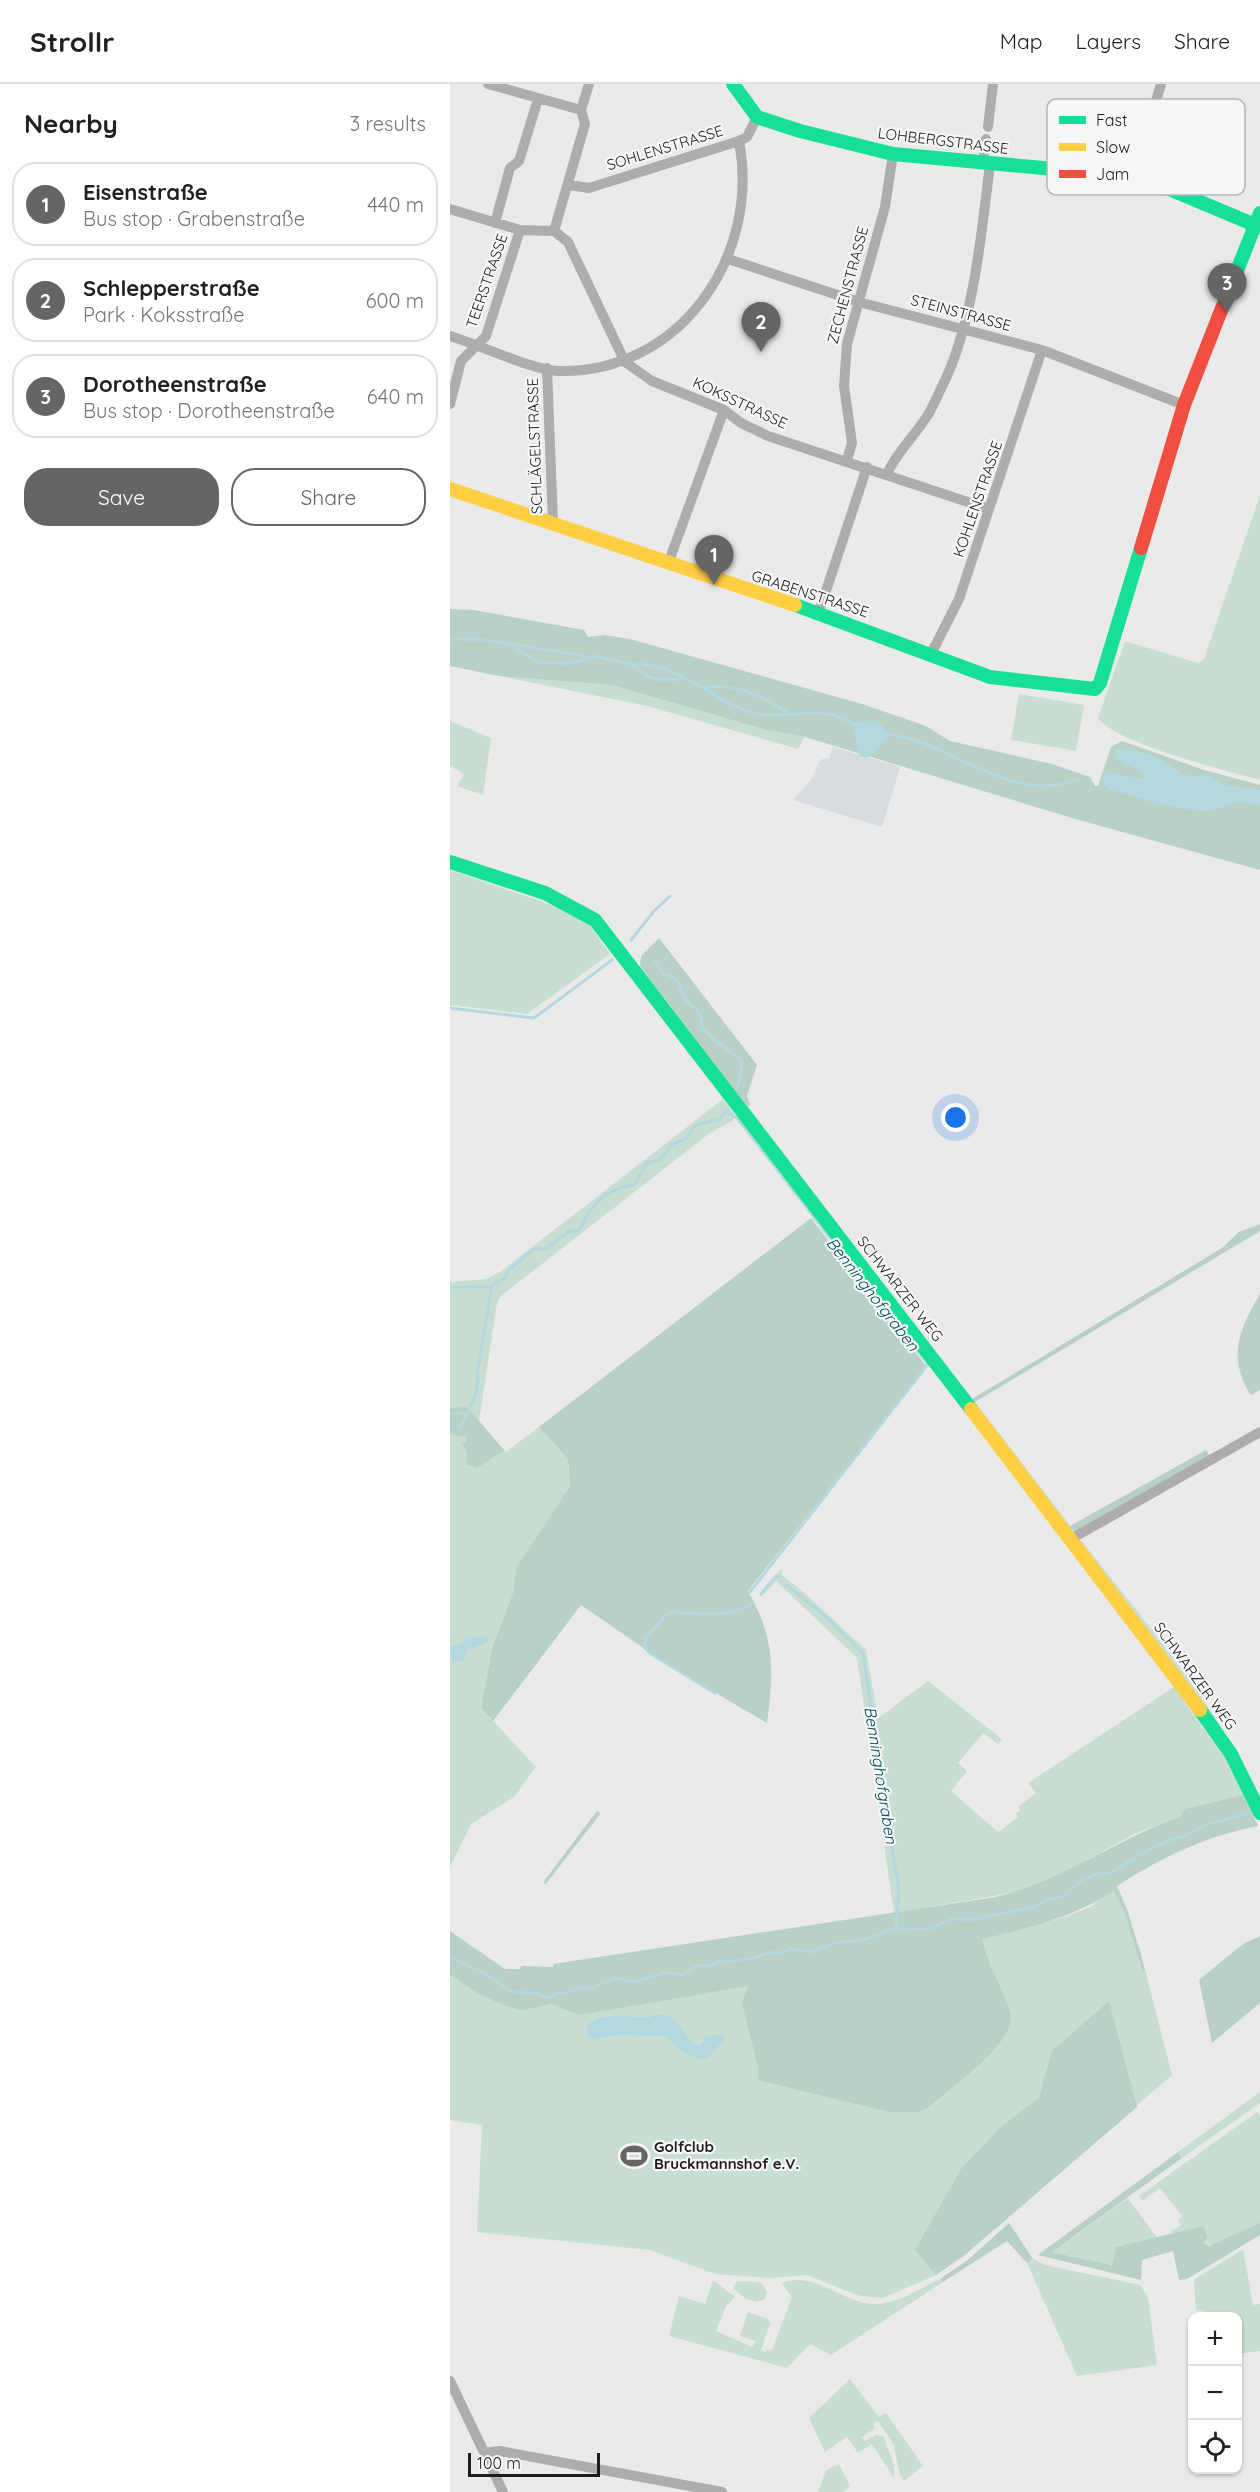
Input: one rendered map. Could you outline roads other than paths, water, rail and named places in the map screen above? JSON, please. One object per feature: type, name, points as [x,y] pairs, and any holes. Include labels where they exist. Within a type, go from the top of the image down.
[{"type":"street","points":[[488,84],[581,110]]},
{"type":"street","points":[[450,209],[520,230],[554,231],[585,124],[581,110],[589,84]]},
{"type":"street","points":[[734,84],[757,117]]},
{"type":"street","points":[[988,127],[993,84]]},
{"type":"street","points":[[1156,99],[1161,84]]},
{"type":"street","points":[[495,223],[510,168],[519,161],[538,99]]},
{"type":"street","name":"SOHLENSTRASSE","points":[[569,185],[589,188],[740,141],[747,137],[757,117]]},
{"type":"street","name":"LOHBERGSTRASSE","points":[[757,117],[800,131],[893,154],[1047,171]]},
{"type":"street","points":[[887,474],[893,460],[928,414],[948,374],[962,328],[980,246],[986,139]]},
{"type":"street","points":[[450,336],[556,371],[625,362],[673,330],[695,310],[713,287],[728,259],[744,200],[740,141]]},
{"type":"street","name":"ZECHENSTRASSE","points":[[848,460],[852,443],[844,386],[847,344],[885,207],[893,154]]},
{"type":"street","name":"LOHBERGSTRASSE","points":[[1188,195],[1258,219]]},
{"type":"street","points":[[1184,405],[1258,219]]},
{"type":"street","name":"TEERSTRASSE","points":[[450,404],[461,361],[486,336],[520,230]]},
{"type":"street","name":"KOKSSTRASSE","points":[[554,231],[568,242],[625,362],[652,381],[724,410],[741,423],[768,436],[848,460],[989,509]]},
{"type":"street","name":"STEINSTRASSE","points":[[728,259],[859,302],[1041,350],[1184,405]]},
{"type":"street","name":"KOHLENSTRASSE","points":[[931,654],[959,599],[1041,350]]},
{"type":"street","name":"SCHLÄGELSTRASSE","points":[[547,368],[553,523]]},
{"type":"street","name":"GRABENSTRASSE","points":[[450,489],[668,564],[819,612],[990,677],[1095,689],[1101,683],[1184,405]]},
{"type":"street","points":[[668,564],[724,410]]},
{"type":"street","points":[[819,612],[867,467]]},
{"type":"street","name":"SCHWARZER WEG","points":[[450,862],[558,899],[582,910],[595,920],[1179,1680],[1232,1754],[1260,1813]]},
{"type":"street","points":[[1071,1539],[1260,1432]]},
{"type":"street","points":[[450,2381],[503,2492]]},
{"type":"street","points":[[484,2453],[500,2451],[722,2492]]},
{"type":"water","points":[[865,720],[880,724],[890,735],[868,758],[860,756],[852,723]]},
{"type":"water","points":[[1116,749],[1138,751],[1158,758],[1184,775],[1209,776],[1226,785],[1260,790],[1260,805],[1241,802],[1209,811],[1189,810],[1155,803],[1109,789],[1101,782],[1105,774],[1109,772],[1142,779],[1145,775],[1117,760],[1114,754]]},
{"type":"water","points":[[487,1636],[488,1642],[468,1650],[462,1662],[452,1662],[451,1647],[469,1639]]},
{"type":"water","points":[[657,2014],[665,2015],[677,2022],[695,2046],[701,2045],[706,2034],[710,2037],[723,2033],[725,2039],[708,2058],[701,2060],[681,2051],[665,2036],[617,2035],[592,2040],[587,2033],[587,2025],[601,2018],[617,2016],[648,2018]]},
{"type":"waterway","points":[[450,639],[488,640],[509,644],[538,662],[569,664],[593,656],[631,664],[649,677],[661,680],[687,679]]},
{"type":"waterway","points":[[511,644],[585,656]]},
{"type":"waterway","points":[[631,664],[650,665],[667,670],[682,676],[726,702],[758,714],[827,714],[854,724]]},
{"type":"waterway","points":[[705,687],[728,687],[749,692],[788,713]]},
{"type":"waterway","points":[[886,734],[910,739],[1005,779],[1029,785],[1053,785],[1078,779]]},
{"type":"waterway","points":[[631,940],[654,911],[670,896]]},
{"type":"waterway","points":[[654,959],[663,974],[678,982],[688,1003],[699,1013],[702,1026],[707,1033],[740,1059],[742,1068],[737,1089]]},
{"type":"waterway","points":[[450,1008],[534,1018],[612,960]]},
{"type":"waterway","name":"Benninghofgraben","points":[[460,1428],[477,1388],[477,1374],[492,1285],[505,1278],[509,1270],[534,1249],[547,1248],[568,1232],[579,1230],[595,1204],[607,1194],[635,1184],[647,1163],[661,1159],[671,1145],[686,1139],[696,1125],[720,1119],[727,1111],[738,1119],[928,1364],[750,1592]]},
{"type":"waterway","points":[[450,1287],[491,1287]]},
{"type":"waterway","points":[[450,1414],[468,1413]]},
{"type":"waterway","name":"Benninghofgraben","points":[[761,1594],[778,1576]]},
{"type":"waterway","name":"Benninghofgraben","points":[[787,1585],[830,1620],[863,1654],[899,1892],[896,1928]]},
{"type":"waterway","name":"Benninghofgraben","points":[[715,1693],[651,1654],[645,1648],[644,1640],[669,1612],[723,1613],[753,1603]]},
{"type":"waterway","points":[[453,1958],[486,1974],[511,1992],[536,1993],[546,1998],[581,1987],[593,1988],[614,1978],[635,1982],[666,1972],[681,1975],[697,1966],[750,1959],[772,1952],[783,1953],[789,1949],[811,1952],[835,1943],[863,1940],[896,1928],[902,1930],[930,1929],[950,1919],[971,1920],[1034,1907],[1047,1900],[1065,1896],[1079,1882],[1097,1874],[1112,1873],[1166,1842],[1208,1824],[1250,1813]]},
{"type":"place","name":"Dorotheenstraße","points":[[1227,313]]},
{"type":"place","name":"Schlepperstraße","points":[[761,352]]},
{"type":"place","name":"Eisenstraße","points":[[714,585]]},
{"type":"place","name":"Golfclub Bruckmannshof e.V.","points":[[634,2156]]}]
